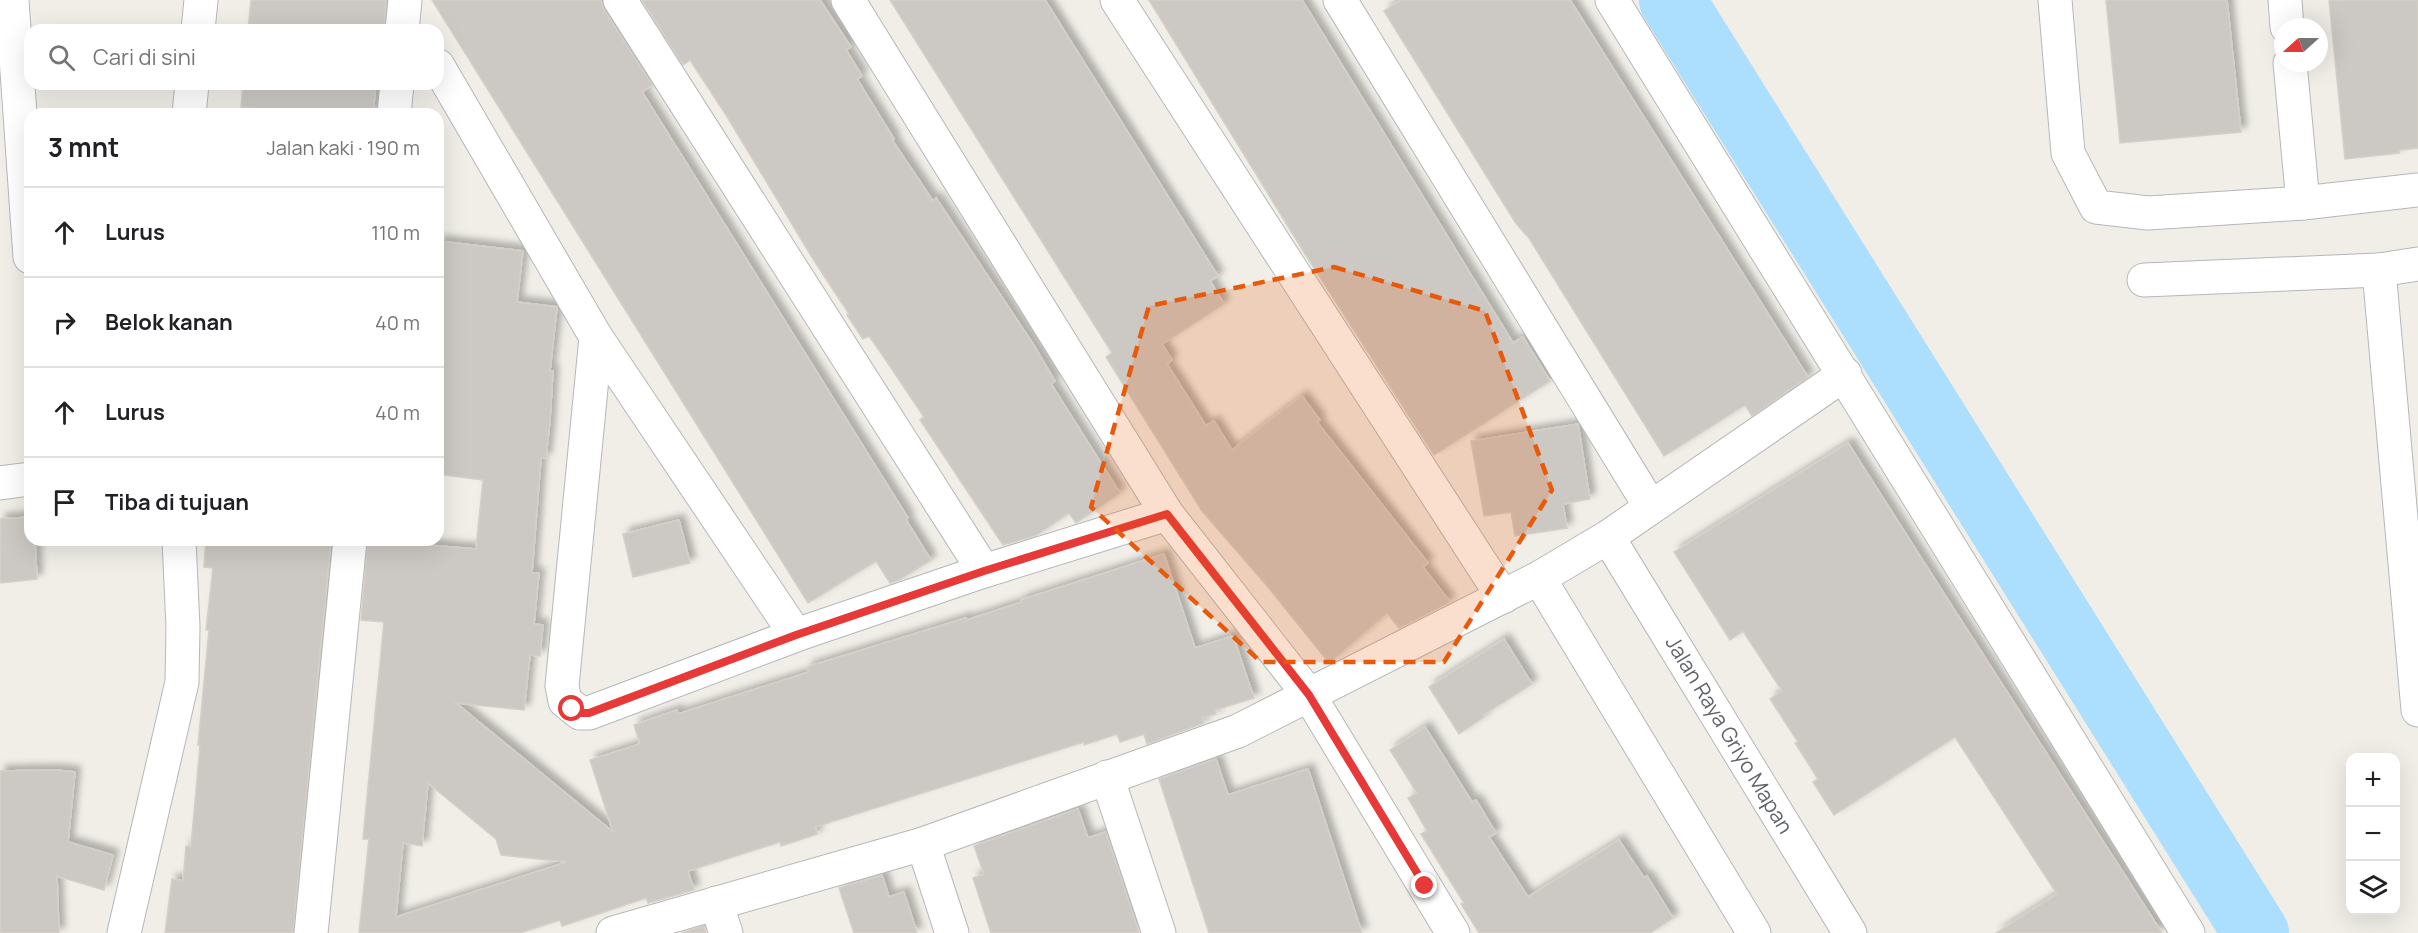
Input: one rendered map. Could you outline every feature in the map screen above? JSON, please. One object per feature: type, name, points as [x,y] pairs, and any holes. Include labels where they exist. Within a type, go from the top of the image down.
[{"type":"street","points":[[12,0],[24,171]]},
{"type":"street","points":[[199,24],[201,0]]},
{"type":"street","points":[[620,0],[984,571]]},
{"type":"street","points":[[848,0],[1167,514],[1309,695],[1454,933]]},
{"type":"street","points":[[1117,0],[1503,597]]},
{"type":"street","points":[[1340,0],[1650,506]]},
{"type":"street","points":[[1612,0],[2188,933]]},
{"type":"street","points":[[2055,0],[2068,153],[2096,207],[2148,213],[2303,203],[2418,190]]},
{"type":"street","points":[[2285,0],[2286,18]]},
{"type":"street","points":[[2291,72],[2303,203]]},
{"type":"street","points":[[444,76],[596,338],[796,635]]},
{"type":"street","points":[[190,108],[191,90]]},
{"type":"street","points":[[395,108],[396,90]]},
{"type":"street","points":[[2144,280],[2379,270],[2418,264]]},
{"type":"street","points":[[2379,270],[2418,710]]},
{"type":"street","points":[[596,338],[562,686],[565,701],[580,713],[589,713],[796,635],[984,571],[1167,514]]},
{"type":"street","points":[[613,933],[721,918],[1238,731],[1539,578],[1608,537],[1845,374]]},
{"type":"street","points":[[0,483],[24,479]]},
{"type":"street","name":"Jalan Raya Griyo Mapan","points":[[1608,537],[1850,933]]},
{"type":"street","points":[[124,933],[182,682],[183,627],[179,546]]},
{"type":"street","points":[[311,933],[349,546]]},
{"type":"street","points":[[1539,578],[1754,933]]},
{"type":"street","points":[[1107,777],[1159,933]]},
{"type":"street","points":[[923,844],[952,933]]},
{"type":"street","points":[[1425,886],[1436,933]]},
{"type":"highlighted area","points":[[1334,267],[1485,311],[1552,490],[1444,662],[1261,662],[1091,507],[1149,306]]},
{"type":"building","points":[[251,0],[386,0],[384,24],[249,24]]},
{"type":"building","points":[[432,0],[601,0],[604,10],[652,85],[642,92],[908,518],[906,520],[931,560],[890,583],[876,561],[808,603]]},
{"type":"building","points":[[642,0],[820,0],[851,47],[846,50],[862,76],[857,79],[894,139],[892,140],[933,201],[936,198],[1033,344],[1055,381],[1051,384],[1120,493],[1076,523],[1069,513],[1035,536],[1003,545],[920,420],[924,417],[883,356],[869,336],[863,339],[847,315],[849,314],[690,60],[683,65]]},
{"type":"building","points":[[890,0],[1045,0],[1218,276],[1210,281],[1224,304],[1162,344],[1172,360],[1167,364],[1206,426],[1214,421],[1232,450],[1302,396],[1320,420],[1317,422],[1428,563],[1423,567],[1450,602],[1399,628],[1387,613],[1329,663],[1268,587],[1202,511],[1106,357],[1112,353]]},
{"type":"building","points":[[1149,0],[1302,0],[1513,343],[1523,337],[1550,381],[1434,455],[1305,254]]},
{"type":"building","points":[[1401,0],[1570,0],[1808,377],[1752,416],[1745,405],[1664,456],[1384,11]]},
{"type":"building","points":[[2106,0],[2227,0],[2241,132],[2120,143]]},
{"type":"building","points":[[2329,0],[2418,0],[2418,148],[2399,150],[2399,153],[2345,159]]},
{"type":"building","points":[[242,90],[375,90],[374,108],[241,107]]},
{"type":"building","points":[[444,242],[523,251],[517,302],[557,307],[550,371],[553,371],[550,420],[546,458],[541,458],[532,573],[539,573],[534,624],[543,625],[540,656],[530,655],[524,710],[456,703],[613,832],[590,760],[640,744],[634,725],[677,710],[678,714],[809,672],[807,667],[966,618],[967,620],[1022,602],[1021,600],[1164,554],[1195,648],[1233,636],[1254,698],[1215,710],[1216,714],[1202,718],[1204,723],[1147,744],[1144,734],[1120,742],[1117,734],[1084,745],[1084,742],[815,827],[817,834],[781,846],[780,842],[688,871],[694,890],[648,903],[646,898],[562,926],[560,920],[520,933],[359,933],[369,839],[363,839],[384,622],[361,620],[367,546],[440,546],[476,549],[483,480],[444,475]],"holes":[[[428,783],[496,839],[501,855],[567,862],[396,917],[403,843],[422,846]]]},
{"type":"building","points":[[1578,424],[1590,499],[1563,504],[1567,528],[1515,536],[1511,512],[1484,516],[1471,441]]},
{"type":"building","points":[[1848,443],[2162,933],[1996,933],[2057,894],[1955,737],[1834,815],[1813,782],[1818,779],[1795,743],[1798,742],[1770,699],[1782,691],[1743,631],[1730,640],[1674,552]]},
{"type":"building","points":[[24,517],[24,546],[35,546],[37,579],[0,583],[0,519]]},
{"type":"building","points":[[679,520],[690,563],[633,577],[623,534]]},
{"type":"building","points":[[206,546],[330,546],[293,933],[165,933],[172,879],[183,881],[186,846],[191,846],[209,630],[206,630],[213,568],[204,567]]},
{"type":"building","points":[[1504,639],[1532,684],[1483,715],[1484,717],[1459,734],[1429,687]]},
{"type":"building","points":[[1425,727],[1472,802],[1476,800],[1496,833],[1489,837],[1528,897],[1619,840],[1644,878],[1647,876],[1673,918],[1650,933],[1479,933],[1461,904],[1464,903],[1421,834],[1427,831],[1408,798],[1417,793],[1390,750]]},
{"type":"building","points":[[1216,759],[1228,795],[1308,769],[1362,933],[1209,933],[1159,779]]},
{"type":"building","points":[[0,771],[75,772],[68,842],[113,855],[104,890],[57,876],[59,933],[0,933]]},
{"type":"building","points":[[1078,809],[1088,838],[1106,832],[1139,933],[991,933],[973,878],[984,874],[974,846]]},
{"type":"building","points":[[882,875],[889,897],[904,892],[917,933],[854,933],[839,888]]},
{"type":"building","points":[[704,926],[706,933],[681,933]]},
{"type":"waterway","points":[[1672,0],[2256,933]]},
{"type":"route","points":[[572,709],[580,713],[589,713],[796,635],[984,571],[1167,514],[1309,695],[1425,886]]}]
